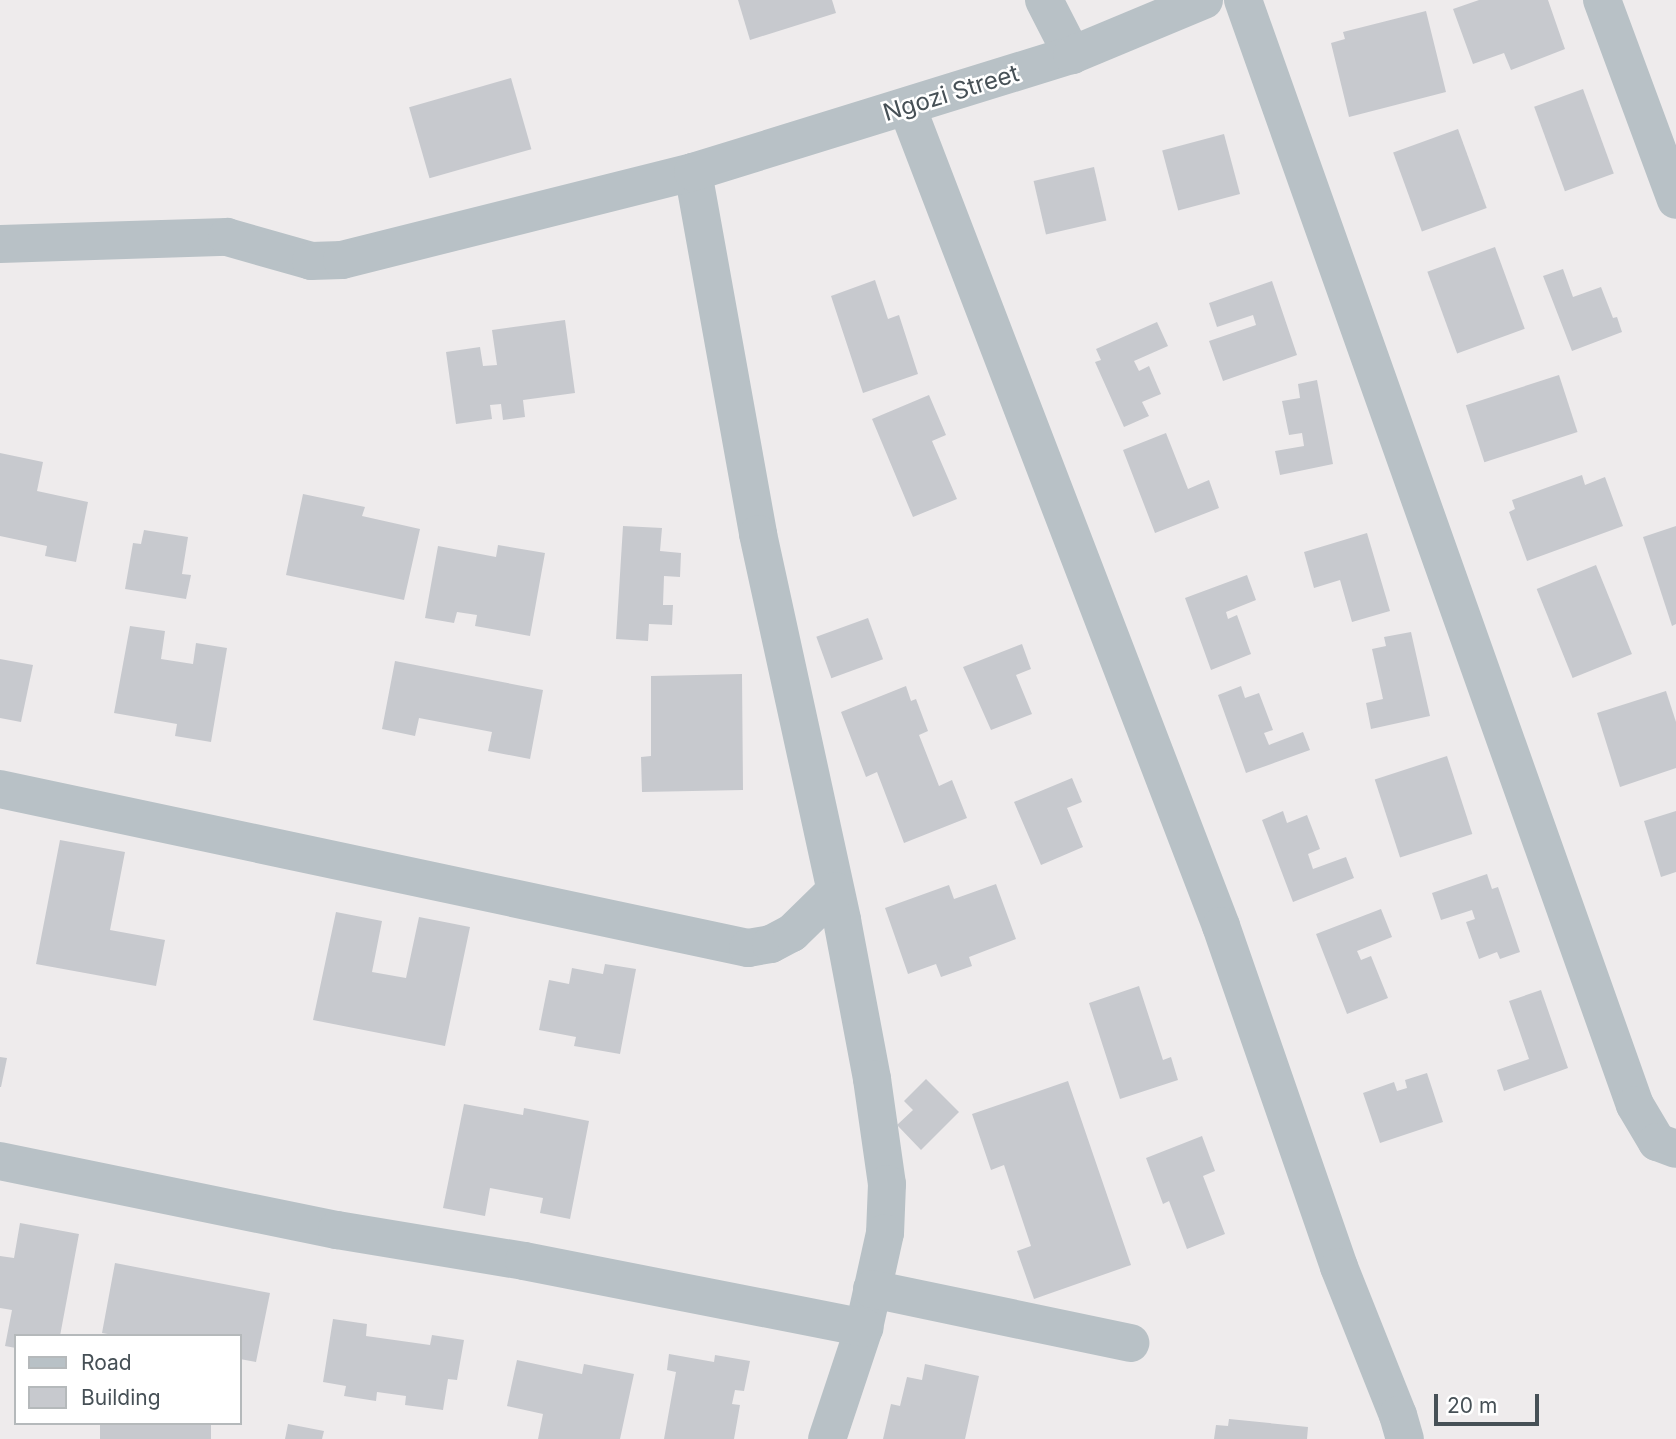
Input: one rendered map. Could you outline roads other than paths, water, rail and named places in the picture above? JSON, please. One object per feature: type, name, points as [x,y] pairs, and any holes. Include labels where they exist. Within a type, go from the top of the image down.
[{"type":"street","points":[[1044,0],[1072,55]]},
{"type":"street","name":"Ngozi Street","points":[[0,244],[227,237],[311,261],[342,260],[692,172],[1072,55],[1204,0]]},
{"type":"street","points":[[1243,0],[1630,1092],[1657,1142],[1676,1149]]},
{"type":"street","points":[[1602,0],[1676,200]]},
{"type":"street","points":[[906,107],[1222,926],[1339,1268],[1398,1415],[1405,1439]]},
{"type":"street","points":[[692,172],[758,534],[835,891],[872,1079],[887,1185],[885,1233],[864,1328],[827,1439]]},
{"type":"street","points":[[0,789],[748,948],[771,944],[792,933],[835,891]]},
{"type":"street","points":[[0,1161],[337,1230],[524,1261],[864,1328]]},
{"type":"street","points":[[872,1289],[1130,1343]]}]
